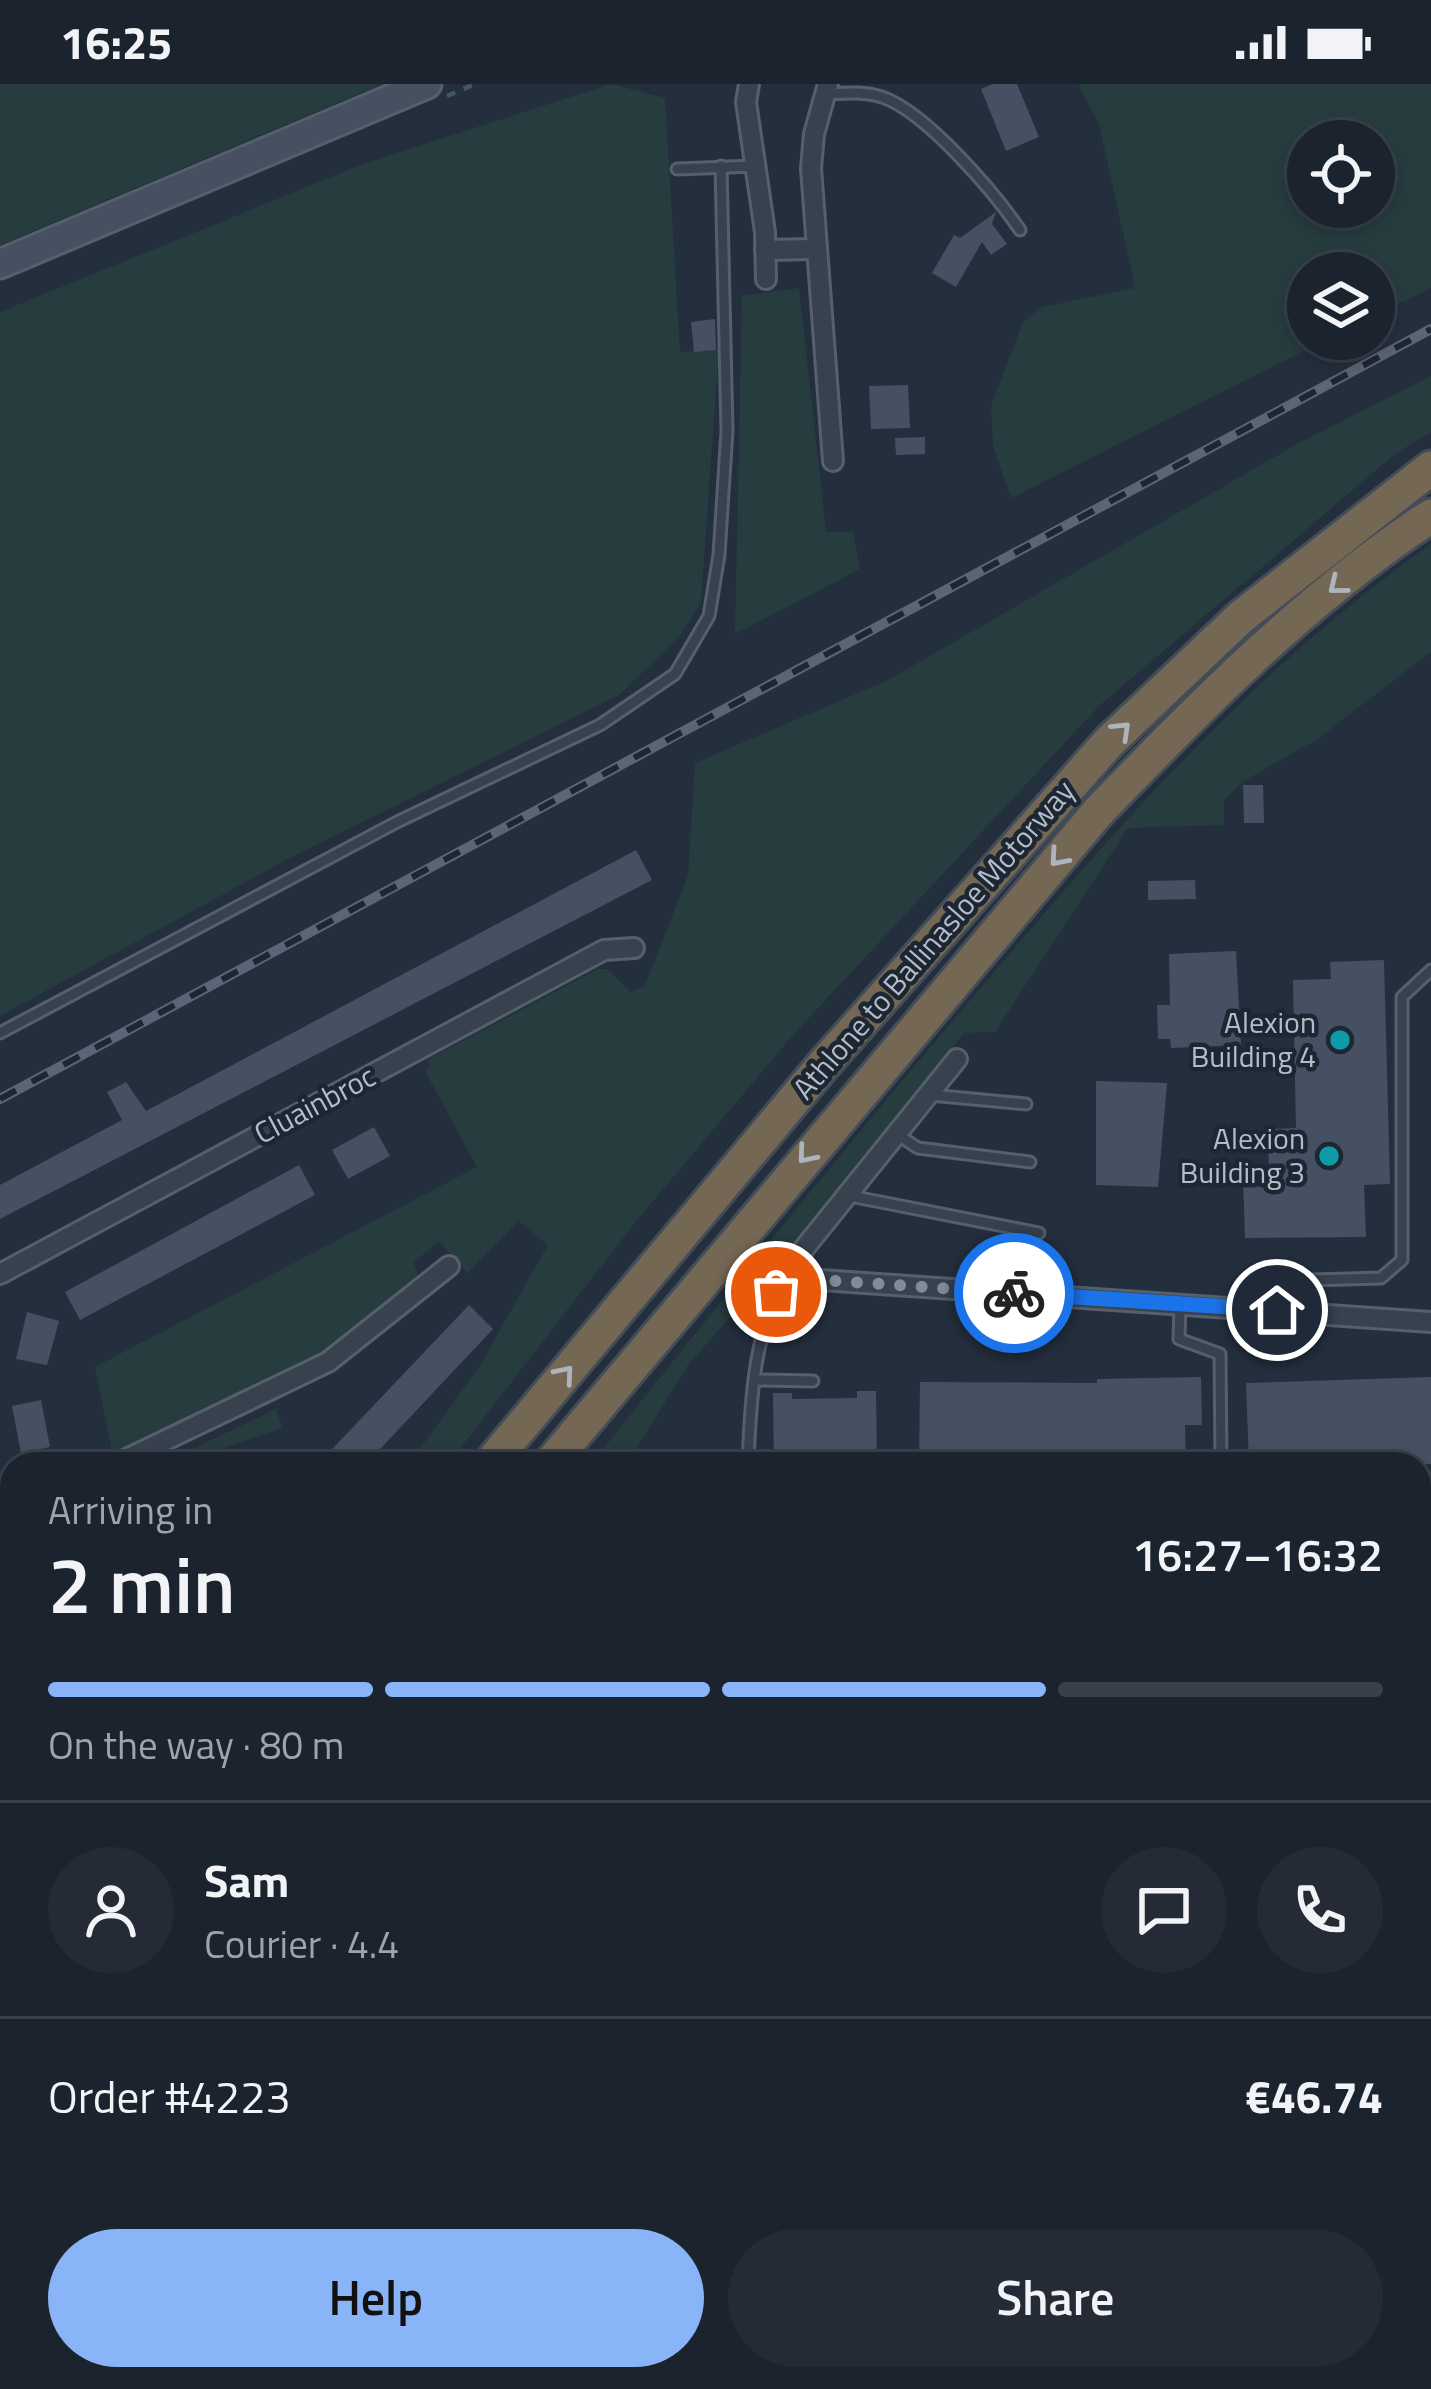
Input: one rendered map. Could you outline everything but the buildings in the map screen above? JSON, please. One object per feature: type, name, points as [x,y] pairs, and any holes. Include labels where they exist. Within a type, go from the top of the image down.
[{"type":"highway","name":"Athlone to Ballinasloe Motorway","points":[[500,1452],[824,1064],[1109,742],[1241,617],[1431,468]]},
{"type":"highway","name":"Athlone to Ballinasloe Motorway","points":[[560,1452],[1097,812],[1194,712],[1292,623],[1431,517]]},
{"type":"highway","points":[[569,1452],[589,1418]]},
{"type":"main road","points":[[0,264],[427,84]]},
{"type":"street","points":[[734,84],[747,93],[766,279]]},
{"type":"street","points":[[827,89],[811,168],[833,461]]},
{"type":"street","points":[[765,250],[815,249]]},
{"type":"street","name":"Cluainbroc","points":[[0,1274],[604,950],[634,948]]},
{"type":"street","points":[[957,1059],[802,1250],[792,1278],[1431,1322]]},
{"type":"street","points":[[141,1452],[328,1362],[449,1266]]},
{"type":"lane","points":[[827,89],[861,88],[918,119],[996,194],[1020,230]]},
{"type":"lane","points":[[0,1033],[397,822],[600,725],[675,674],[710,616],[719,555],[727,431],[721,166]]},
{"type":"lane","points":[[677,169],[755,166]]},
{"type":"lane","points":[[1246,1282],[1381,1278],[1402,1260],[1402,997],[1429,973]]},
{"type":"lane","points":[[929,1095],[1026,1104]]},
{"type":"lane","points":[[898,1135],[918,1148],[1030,1162]]},
{"type":"lane","points":[[850,1196],[1039,1233]]},
{"type":"lane","points":[[749,1452],[757,1380],[776,1292],[792,1278]]},
{"type":"lane","points":[[1180,1303],[1179,1340],[1220,1354],[1221,1452]]},
{"type":"lane","points":[[757,1380],[813,1381]]},
{"type":"green space","points":[[0,84],[382,84],[0,245]]},
{"type":"green space","points":[[611,84],[665,98],[680,352],[719,349],[701,602],[680,636],[619,695],[288,859],[0,1016],[0,312],[366,163]]},
{"type":"green space","points":[[1078,84],[1431,84],[1431,288],[1395,306],[1395,252],[1287,252],[1287,360],[1011,498],[993,446],[991,406],[1023,322],[1042,307],[1135,288],[1099,124]]},
{"type":"green space","points":[[799,288],[826,532],[853,532],[860,569],[735,634],[742,296]]},
{"type":"green space","points":[[1431,376],[1431,432],[1395,454],[1099,706],[794,1034],[637,1220],[457,1452],[418,1452],[479,1367],[548,1245],[519,1221],[467,1273],[439,1241],[414,1262],[419,1281],[328,1353],[223,1409],[127,1452],[108,1452],[112,1451],[95,1367],[477,1167],[425,1071],[430,1067],[427,1060],[598,969],[608,969],[630,992],[645,986],[688,875],[695,763],[888,680],[1299,443]]},
{"type":"green space","points":[[1431,544],[1431,652],[1316,740],[1244,781],[1224,800],[1224,825],[1128,828],[995,1032],[964,1033],[797,1242],[688,1365],[634,1452],[601,1452],[884,1102],[1139,806],[1249,695],[1367,592]]},
{"type":"green space","points":[[276,1409],[282,1428],[211,1452],[186,1452]]},
{"type":"railway","points":[[0,1099],[1431,329]]},
{"type":"way so far","points":[[776,1292],[792,1278],[1014,1293]]},
{"type":"place","name":"Alexion Building 4","points":[[1340,1040]]},
{"type":"place","name":"Alexion Building 3","points":[[1329,1156]]},
{"type":"route","points":[[1014,1293],[1277,1310]]}]
